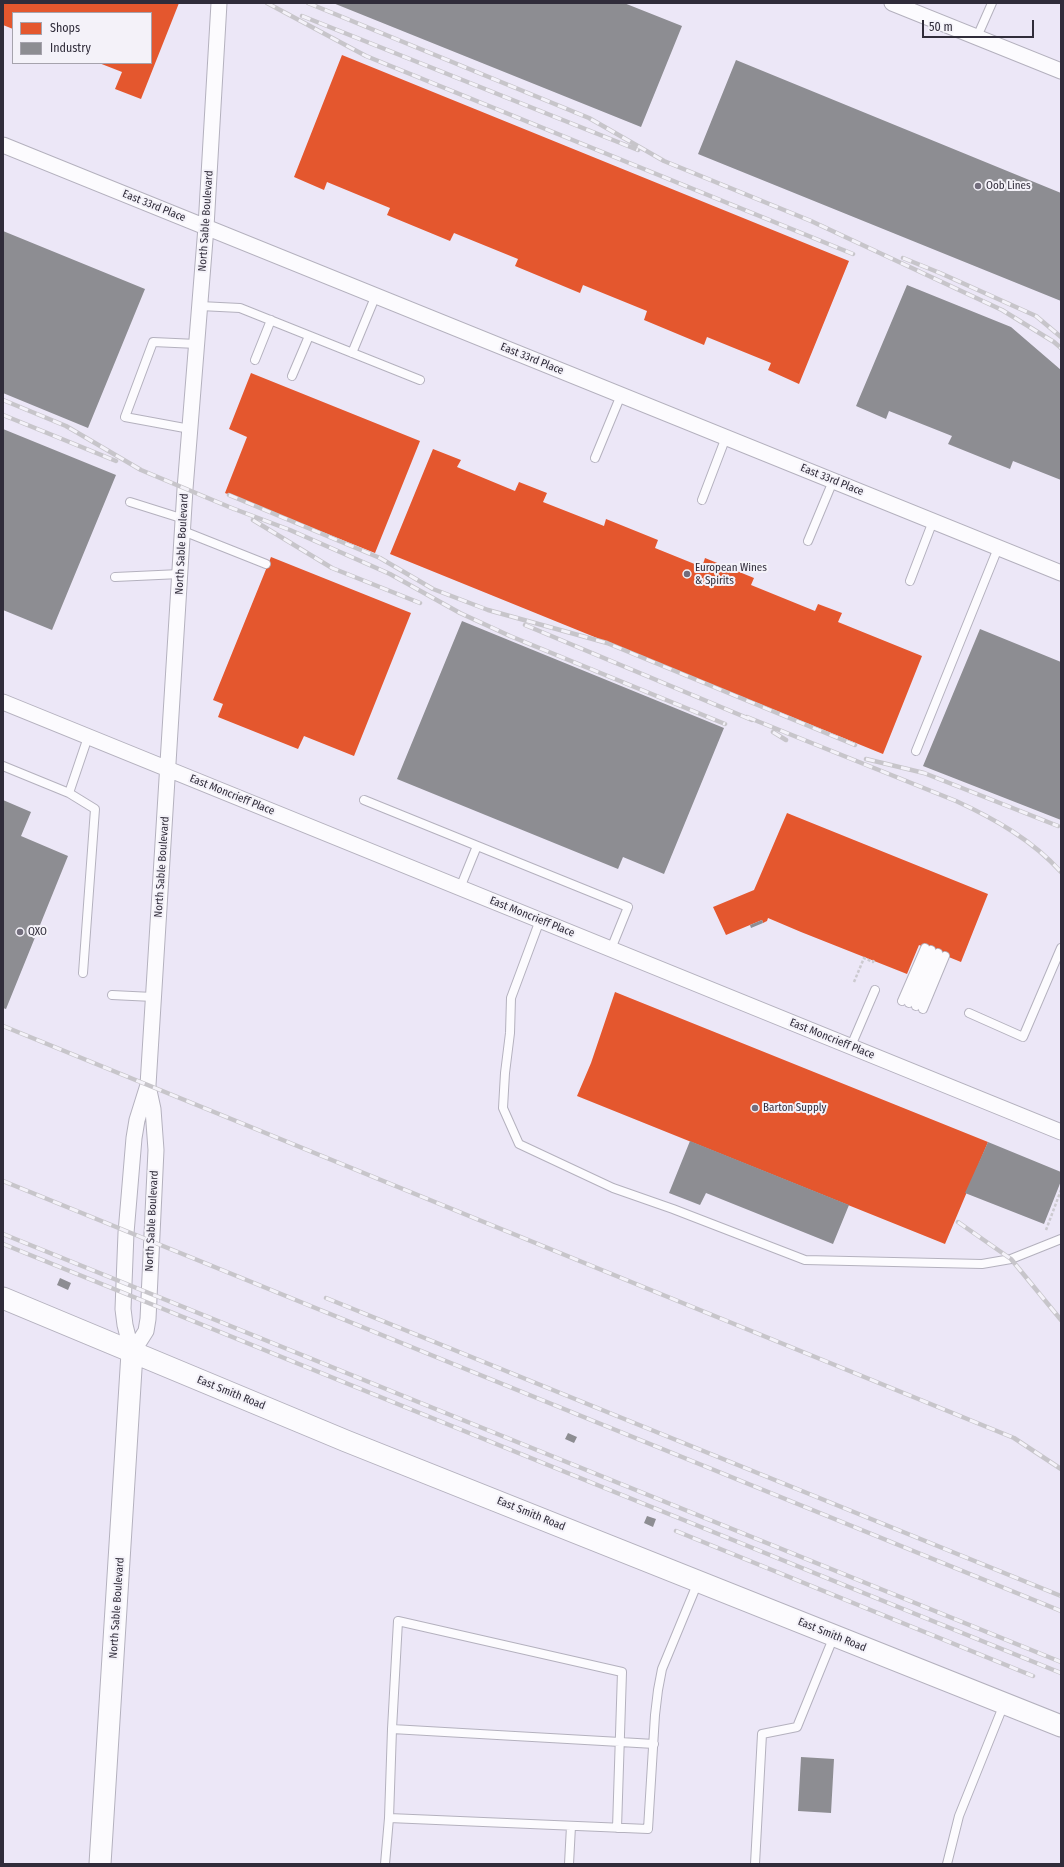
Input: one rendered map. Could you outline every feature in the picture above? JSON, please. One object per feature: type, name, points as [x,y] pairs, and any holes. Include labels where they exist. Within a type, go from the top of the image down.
[{"type":"street","name":"North Sable Boulevard","points":[[100,1864],[132,1353],[125,1325],[123,1309],[126,1233],[134,1138],[137,1120],[148,1085],[183,525],[206,227],[219,3]]},
{"type":"street","points":[[892,3],[1061,71]]},
{"type":"street","name":"East 33rd Place","points":[[3,145],[1061,573]]},
{"type":"street","name":"East Moncrieff Place","points":[[3,702],[1061,1132]]},
{"type":"street","name":"North Sable Boulevard","points":[[132,1353],[146,1331],[148,1319],[156,1150],[153,1109],[148,1085]]},
{"type":"street","name":"East Smith Road","points":[[3,1298],[132,1353],[361,1447],[1061,1726]]},
{"type":"lane","points":[[977,37],[992,3]]},
{"type":"lane","points":[[352,353],[376,296]]},
{"type":"lane","points":[[200,306],[240,308],[420,380]]},
{"type":"lane","points":[[255,360],[271,320]]},
{"type":"lane","points":[[292,376],[309,336]]},
{"type":"lane","points":[[190,429],[125,417],[153,342],[196,344]]},
{"type":"lane","points":[[595,458],[621,395]]},
{"type":"lane","points":[[702,500],[726,437]]},
{"type":"lane","points":[[808,541],[833,481]]},
{"type":"lane","points":[[130,502],[266,564]]},
{"type":"lane","points":[[910,581],[933,521]]},
{"type":"lane","points":[[916,751],[998,548]]},
{"type":"lane","points":[[114,577],[180,574]]},
{"type":"lane","points":[[69,793],[88,736]]},
{"type":"lane","points":[[3,766],[69,793],[95,809],[83,973]]},
{"type":"lane","points":[[364,800],[628,907],[611,949]]},
{"type":"lane","points":[[460,888],[477,846]]},
{"type":"lane","points":[[540,920],[511,998],[510,1033],[504,1073],[503,1108],[520,1144],[613,1188],[805,1260],[982,1264],[1011,1260],[1061,1239]]},
{"type":"lane","points":[[968,1013],[1023,1037],[1061,948]]},
{"type":"lane","points":[[912,1005],[935,952],[912,1005]]},
{"type":"lane","points":[[851,1046],[875,990]]},
{"type":"lane","points":[[112,995],[153,997]]},
{"type":"lane","points":[[389,1818],[648,1829],[654,1744],[654,1715],[662,1669],[698,1581]]},
{"type":"lane","points":[[385,1864],[389,1818],[398,1621],[622,1672],[617,1828]]},
{"type":"lane","points":[[755,1864],[762,1734],[797,1727],[834,1636]]},
{"type":"lane","points":[[947,1864],[959,1816],[1004,1703]]},
{"type":"lane","points":[[392,1729],[654,1744]]},
{"type":"lane","points":[[569,1864],[571,1826]]},
{"type":"path","points":[[854,982],[864,958],[873,962],[874,960]]},
{"type":"path","points":[[1046,1230],[1061,1190]]},
{"type":"building: Shops","points":[[3,3],[179,3],[141,99],[115,89],[122,72],[102,64],[152,64],[152,12],[12,12],[12,29],[3,25]]},
{"type":"building: Shops","points":[[342,55],[849,261],[799,384],[768,370],[771,363],[707,337],[704,345],[644,320],[647,311],[583,285],[580,293],[515,266],[518,259],[454,233],[450,241],[387,215],[390,208],[327,182],[324,190],[294,177]]},
{"type":"building: Shops","points":[[251,373],[420,441],[375,553],[225,493],[247,437],[229,429]]},
{"type":"building: Shops","points":[[433,449],[461,460],[457,467],[515,491],[519,482],[547,493],[543,502],[604,526],[606,519],[658,540],[655,548],[702,567],[705,558],[754,578],[751,585],[815,611],[818,604],[842,613],[838,622],[922,656],[883,754],[390,554]]},
{"type":"building: Shops","points":[[271,557],[411,613],[354,756],[304,736],[298,749],[218,717],[223,704],[213,700]]},
{"type":"building: Shops","points":[[787,813],[988,894],[961,962],[919,945],[907,974],[768,918],[767,921],[763,923],[762,920],[726,935],[713,907],[754,890]]},
{"type":"building: Shops","name":"Barton Supply","points":[[615,992],[988,1142],[945,1244],[577,1096],[591,1063]]},
{"type":"building: Industry","points":[[333,3],[624,3],[682,26],[641,127]]},
{"type":"building: Industry","points":[[736,60],[1061,193],[1061,301],[698,154]]},
{"type":"building: Industry","points":[[3,231],[145,289],[88,428],[3,393]]},
{"type":"building: Industry","points":[[907,285],[1011,327],[1061,370],[1061,480],[1013,461],[1010,469],[948,444],[952,436],[889,411],[886,419],[856,406]]},
{"type":"building: Industry","points":[[3,429],[116,475],[52,630],[3,610]]},
{"type":"building: Industry","points":[[462,621],[724,728],[664,874],[623,857],[618,869],[397,779]]},
{"type":"building: Industry","points":[[980,629],[1061,662],[1061,820],[923,766]]},
{"type":"building: Industry","name":"QXO","points":[[3,800],[31,812],[21,836],[68,856],[6,1009],[3,1008]]},
{"type":"building: Industry","points":[[762,920],[763,923],[751,928],[750,925]]},
{"type":"building: Industry","points":[[690,1141],[849,1205],[833,1244],[706,1193],[700,1205],[669,1193]]},
{"type":"building: Industry","points":[[988,1142],[1061,1172],[1061,1181],[1044,1224],[965,1193]]},
{"type":"building: Industry","points":[[60,1278],[71,1283],[68,1290],[57,1285]]},
{"type":"building: Industry","points":[[568,1433],[577,1437],[574,1443],[565,1439]]},
{"type":"building: Industry","points":[[647,1516],[656,1519],[653,1527],[644,1523]]},
{"type":"building: Industry","points":[[801,1757],[834,1759],[831,1813],[798,1811]]},
{"type":"railway","points":[[267,3],[366,56],[853,254]]},
{"type":"railway","points":[[308,3],[589,118],[664,161],[811,221],[1002,310],[1054,342],[1061,348]]},
{"type":"railway","points":[[302,16],[638,150]]},
{"type":"railway","points":[[903,258],[1036,316],[1061,337]]},
{"type":"railway","points":[[3,400],[66,426],[141,470],[234,509]]},
{"type":"railway","points":[[3,415],[116,461]]},
{"type":"railway","points":[[229,495],[380,558],[433,589],[488,610],[607,643],[855,745]]},
{"type":"railway","points":[[229,507],[290,530],[390,574],[460,613],[510,636],[725,724]]},
{"type":"railway","points":[[253,520],[332,568],[420,603]]},
{"type":"railway","points":[[525,625],[752,720]]},
{"type":"railway","points":[[747,717],[971,808],[999,823],[1025,840],[1050,860],[1061,872]]},
{"type":"railway","points":[[773,732],[786,740]]},
{"type":"railway","points":[[866,759],[924,773],[1058,826]]},
{"type":"railway","points":[[3,1026],[1014,1438],[1061,1469]]},
{"type":"railway","points":[[3,1181],[1061,1611]]},
{"type":"railway","points":[[958,1222],[1011,1259],[1061,1320]]},
{"type":"railway","points":[[3,1234],[1061,1662]]},
{"type":"railway","points":[[3,1244],[1061,1673]]},
{"type":"railway","points":[[326,1298],[1061,1596]]},
{"type":"railway","points":[[676,1531],[1033,1676]]},
{"type":"place","name":"Oob Lines","points":[[978,186]]},
{"type":"place","name":"European Wines & Spirits","points":[[687,574]]},
{"type":"place","name":"QXO","points":[[20,932]]},
{"type":"place","name":"Barton Supply","points":[[755,1108]]}]
